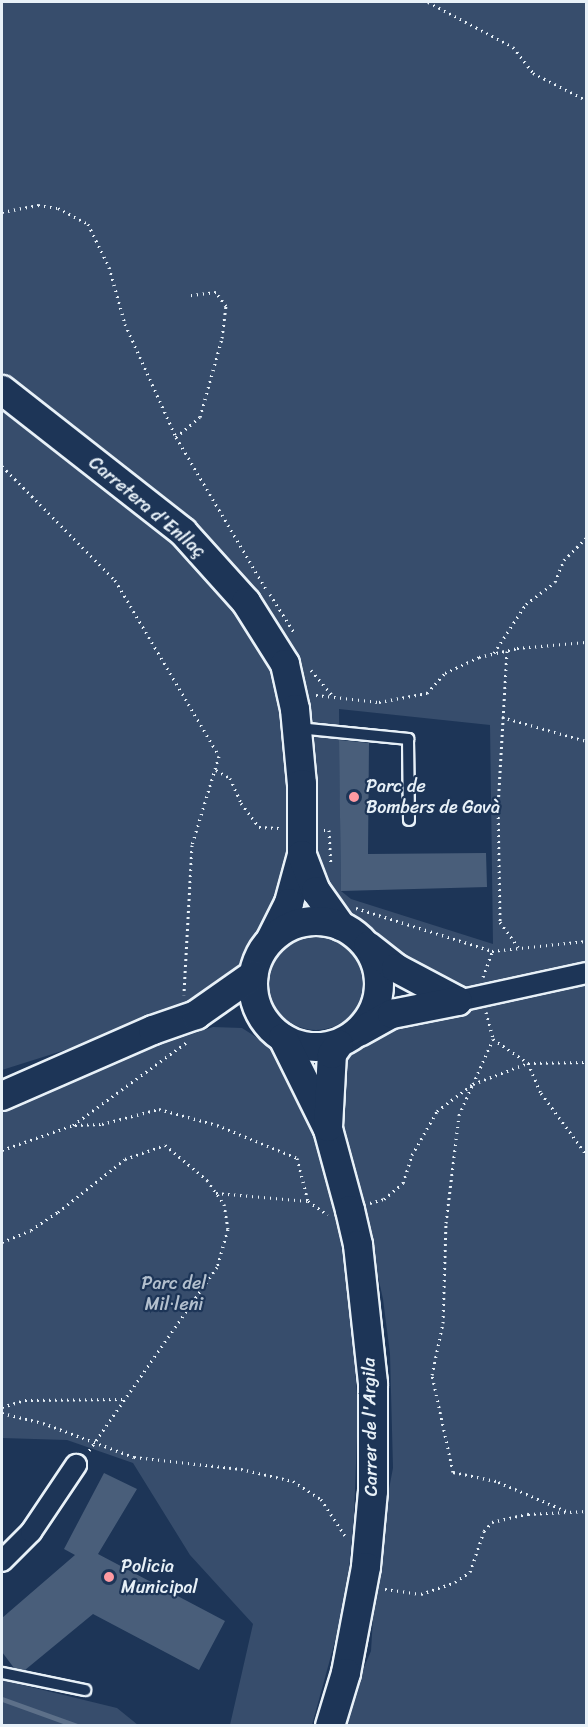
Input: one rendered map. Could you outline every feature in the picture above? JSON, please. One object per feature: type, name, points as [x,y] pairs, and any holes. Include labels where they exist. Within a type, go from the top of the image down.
[{"type":"street","name":"Carretera d'Enllaç","points":[[2,390],[183,532],[217,566],[246,602],[285,664],[296,719],[302,855],[315,891],[346,916]]},
{"type":"street","name":"Carretera d'Enllaç","points":[[271,939],[289,903],[302,855]]},
{"type":"street","points":[[2,1096],[191,1017],[253,975],[271,939],[286,928],[304,922],[346,916],[367,945],[396,968],[471,998]]},
{"type":"street","points":[[348,1039],[378,1001],[380,981],[367,945]]},
{"type":"street","points":[[191,1017],[245,1017],[310,1047],[348,1039],[392,1014],[586,973]]},
{"type":"street","points":[[253,975],[258,1011],[276,1032]]},
{"type":"street","name":"Carrer de l'Argila","points":[[276,1032],[328,1129],[358,1245],[373,1384],[373,1491],[366,1567],[346,1673],[330,1725]]},
{"type":"street","name":"Carrer de l'Argila","points":[[328,1129],[332,1054],[348,1039]]},
{"type":"street","points":[[2,1561],[31,1532],[76,1465]]},
{"type":"lane","points":[[296,719],[408,739],[409,820]]},
{"type":"lane","points":[[2,1673],[85,1690]]},
{"type":"path","points":[[428,2],[513,47],[533,73],[586,100]]},
{"type":"path","points":[[2,212],[38,205],[58,208],[88,224],[109,267],[125,324],[177,437],[234,540],[296,636]]},
{"type":"path","points":[[177,437],[200,417],[222,338],[226,306],[216,292],[190,295]]},
{"type":"path","points":[[2,465],[115,580],[219,756],[192,845],[182,975],[191,1017],[190,1038],[182,1049],[73,1125],[2,1150]]},
{"type":"path","points":[[494,653],[526,604],[555,582],[564,560],[586,537]]},
{"type":"path","points":[[296,719],[311,694],[379,702],[427,693],[445,673],[494,653],[586,642]]},
{"type":"path","points":[[507,651],[498,805],[500,922],[518,947]]},
{"type":"path","points":[[308,664],[333,696]]},
{"type":"path","points":[[502,717],[586,741]]},
{"type":"path","points":[[216,770],[230,778],[241,803],[259,827],[287,828]]},
{"type":"path","points":[[317,829],[329,830],[331,868]]},
{"type":"path","points":[[346,916],[492,951],[586,941]]},
{"type":"path","points":[[492,951],[482,980],[471,998],[493,1039],[528,1063],[541,1093],[586,1154]]},
{"type":"path","points":[[493,1039],[459,1114],[446,1223],[443,1323],[432,1375],[453,1472],[526,1491],[567,1512]]},
{"type":"path","points":[[367,1204],[384,1199],[402,1183],[412,1155],[437,1111],[473,1084],[528,1063],[586,1062]]},
{"type":"path","points":[[73,1125],[102,1124],[159,1109],[217,1125],[297,1158],[308,1201]]},
{"type":"path","points":[[2,1242],[31,1230],[58,1212],[125,1159],[165,1145],[181,1156],[216,1192],[224,1204],[228,1229],[217,1267],[97,1442],[76,1465]]},
{"type":"path","points":[[216,1192],[308,1201],[328,1215],[338,1212]]},
{"type":"path","points":[[2,1407],[25,1400],[125,1399]]},
{"type":"path","points":[[2,1413],[97,1442],[134,1457],[241,1469],[293,1481],[321,1499],[366,1567],[373,1587],[421,1594],[470,1572],[484,1532],[492,1522],[528,1514],[586,1511]]},
{"type":"green space","points":[[2,2],[586,2],[586,1725],[344,1725],[344,1713],[371,1651],[377,1552],[393,1468],[390,1354],[383,1299],[341,1113],[343,1053],[412,1022],[471,1005],[399,953],[282,909],[246,967],[214,993],[84,1044],[2,1070]],"holes":[[[339,709],[490,725],[493,944],[351,899],[341,891]]]},
{"type":"green space","points":[[316,934],[334,938],[350,948],[360,964],[364,982],[360,1000],[350,1016],[334,1026],[316,1030],[298,1026],[282,1016],[272,1000],[268,982],[272,964],[282,948],[298,938]]},
{"type":"green space","name":"Parc del Mil·leni","points":[[213,1027],[242,1028],[279,1052],[327,1158],[350,1299],[358,1410],[354,1517],[346,1601],[312,1725],[230,1725],[253,1624],[190,1555],[133,1463],[67,1440],[2,1438],[2,1099]]},
{"type":"green space","points":[[2,1680],[117,1708],[138,1725],[2,1725]]},
{"type":"building","name":"Parc de Bombers de Gavà","points":[[339,740],[369,743],[368,854],[486,853],[487,887],[341,891]]},
{"type":"building","name":"Policia Municipal","points":[[104,1473],[137,1489],[98,1554],[225,1621],[199,1670],[93,1614],[25,1670],[14,1668],[2,1652],[2,1618],[75,1555],[64,1549]]},
{"type":"waterway","points":[[2,1699],[77,1726]]},
{"type":"place","name":"Parc de Bombers de Gavà","points":[[354,797]]},
{"type":"place","name":"Policia Municipal","points":[[109,1577]]}]
